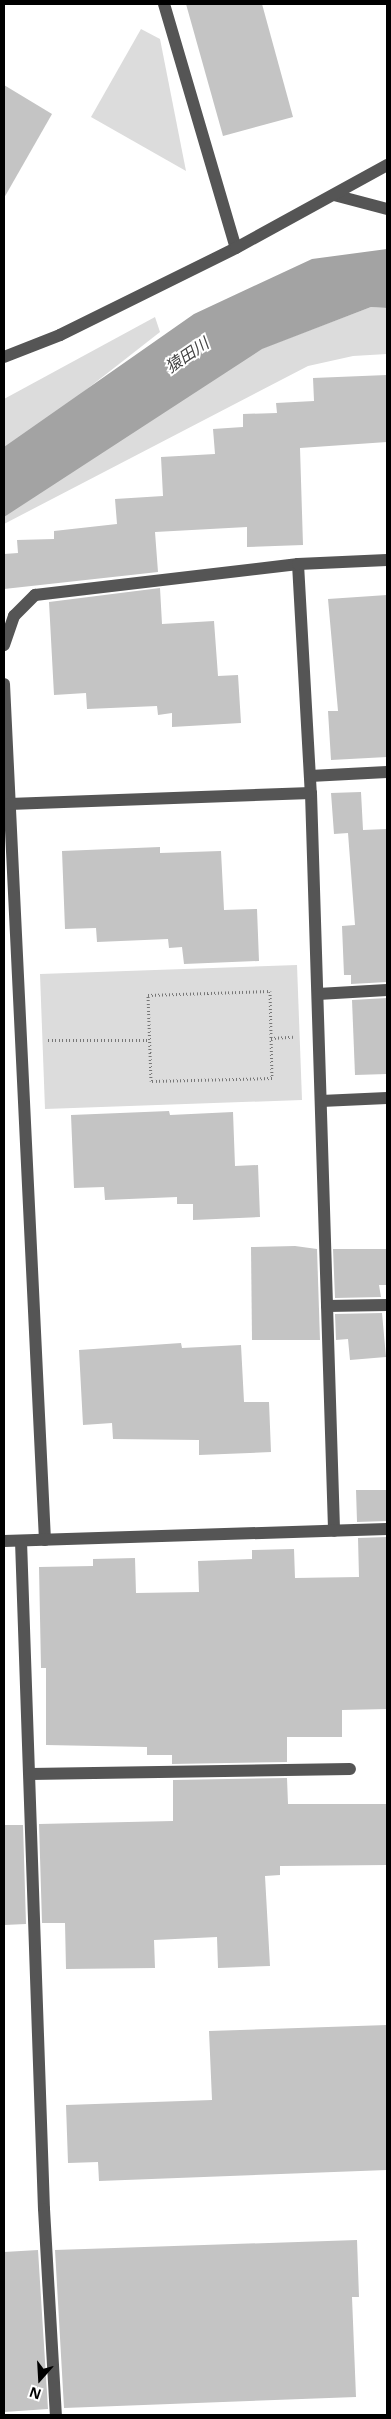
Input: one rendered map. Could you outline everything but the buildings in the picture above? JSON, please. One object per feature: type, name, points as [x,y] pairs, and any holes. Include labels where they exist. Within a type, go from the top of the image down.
[{"type":"street","points":[[164,4],[236,248]]},
{"type":"street","points":[[4,357],[60,335],[236,248],[387,165]]},
{"type":"street","points":[[334,195],[387,209]]},
{"type":"street","points":[[4,645],[14,616],[35,595],[298,564],[387,560]]},
{"type":"street","points":[[298,564],[311,793],[334,1531]]},
{"type":"street","points":[[4,684],[45,1540]]},
{"type":"street","points":[[310,776],[387,772]]},
{"type":"street","points":[[9,804],[311,793]]},
{"type":"street","points":[[318,994],[387,990]]},
{"type":"street","points":[[321,1101],[387,1098]]},
{"type":"street","points":[[327,1306],[387,1306]]},
{"type":"street","points":[[4,1541],[387,1529]]},
{"type":"street","points":[[21,1541],[44,2209],[56,2415]]},
{"type":"street","points":[[30,1774],[350,1769]]},
{"type":"path","points":[[270,991],[272,1078],[151,1081],[150,1040],[148,995],[270,991]]},
{"type":"path","points":[[21,1040],[150,1040]]},
{"type":"shaded area","points":[[141,29],[160,39],[186,171],[91,117]]},
{"type":"shaded area","points":[[371,307],[387,308],[387,354],[353,356],[308,366],[4,524],[4,498],[192,375]]},
{"type":"shaded area","points":[[155,317],[160,332],[4,454],[4,399]]},
{"type":"shaded area","points":[[297,965],[302,1100],[45,1109],[40,974]]},
{"type":"water","name":"猿田川","points":[[387,249],[387,308],[371,307],[262,349],[4,517],[4,447],[194,314],[312,259]]}]
